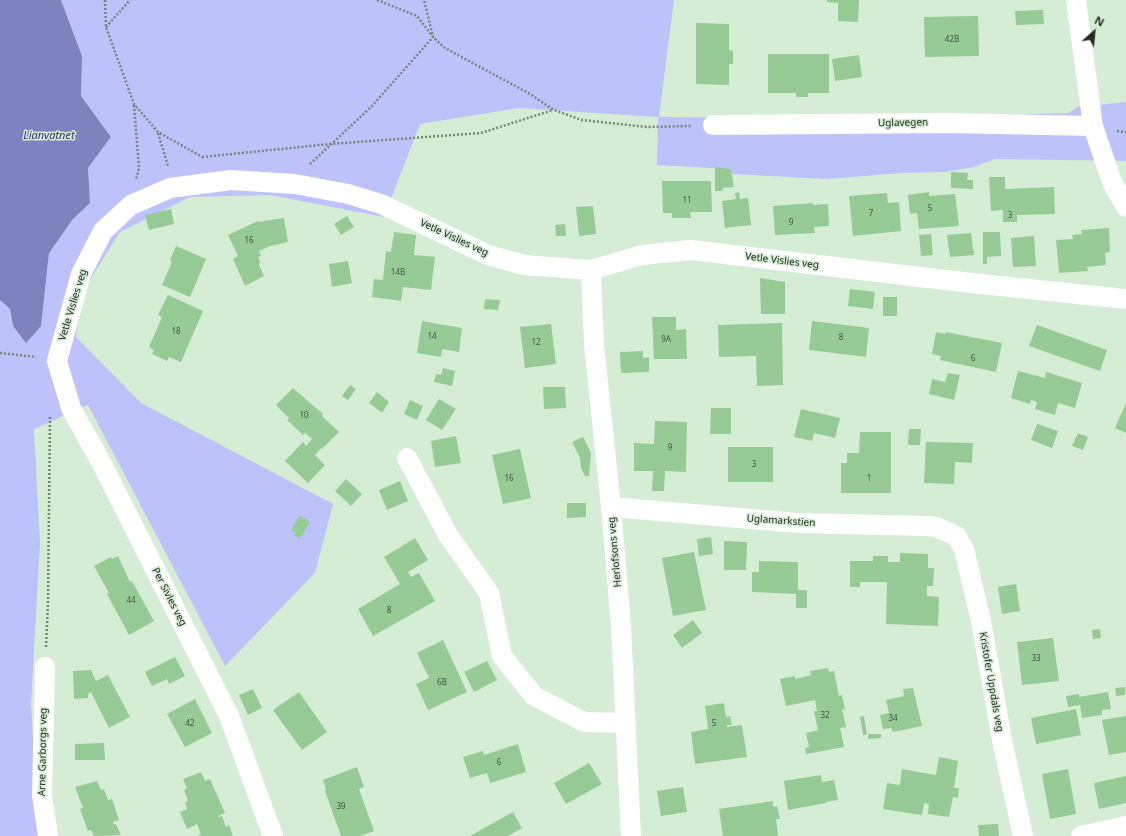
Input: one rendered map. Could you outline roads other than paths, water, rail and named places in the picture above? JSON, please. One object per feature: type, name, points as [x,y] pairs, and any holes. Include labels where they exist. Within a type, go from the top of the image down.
[{"type":"street","points":[[1076,0],[1093,126],[1112,182],[1126,207]]},
{"type":"street","name":"Uglavegen","points":[[713,125],[948,123],[1093,126]]},
{"type":"street","name":"Vetle Vislies veg","points":[[57,361],[81,274],[103,231],[130,206],[170,188],[230,180],[296,184],[348,194],[381,204],[488,255],[524,265],[591,270],[642,255],[691,250],[971,283],[1126,299]]},
{"type":"street","name":"Herlofsons veg","points":[[591,270],[594,344],[611,508],[621,626],[631,836]]},
{"type":"street","name":"Per Sivles veg","points":[[57,361],[71,408],[102,464],[229,716],[273,836]]},
{"type":"street","points":[[407,458],[448,535],[490,593],[502,656],[534,696],[584,722],[626,723]]},
{"type":"street","name":"Uglamarkstien","points":[[611,508],[798,523],[928,526],[950,533]]},
{"type":"street","name":"Kristofer Uppdals veg","points":[[950,533],[961,543],[967,560],[981,621],[1002,740],[1022,836]]},
{"type":"street","name":"Arne Garborgs veg","points":[[45,667],[42,795],[48,836]]},
{"type":"street","points":[[1081,836],[1126,826]]},
{"type":"water","name":"Lianvatnet","points":[[0,0],[61,0],[82,56],[81,96],[111,137],[88,168],[90,203],[73,219],[49,253],[41,326],[26,343],[13,326],[10,309],[0,300]]}]
